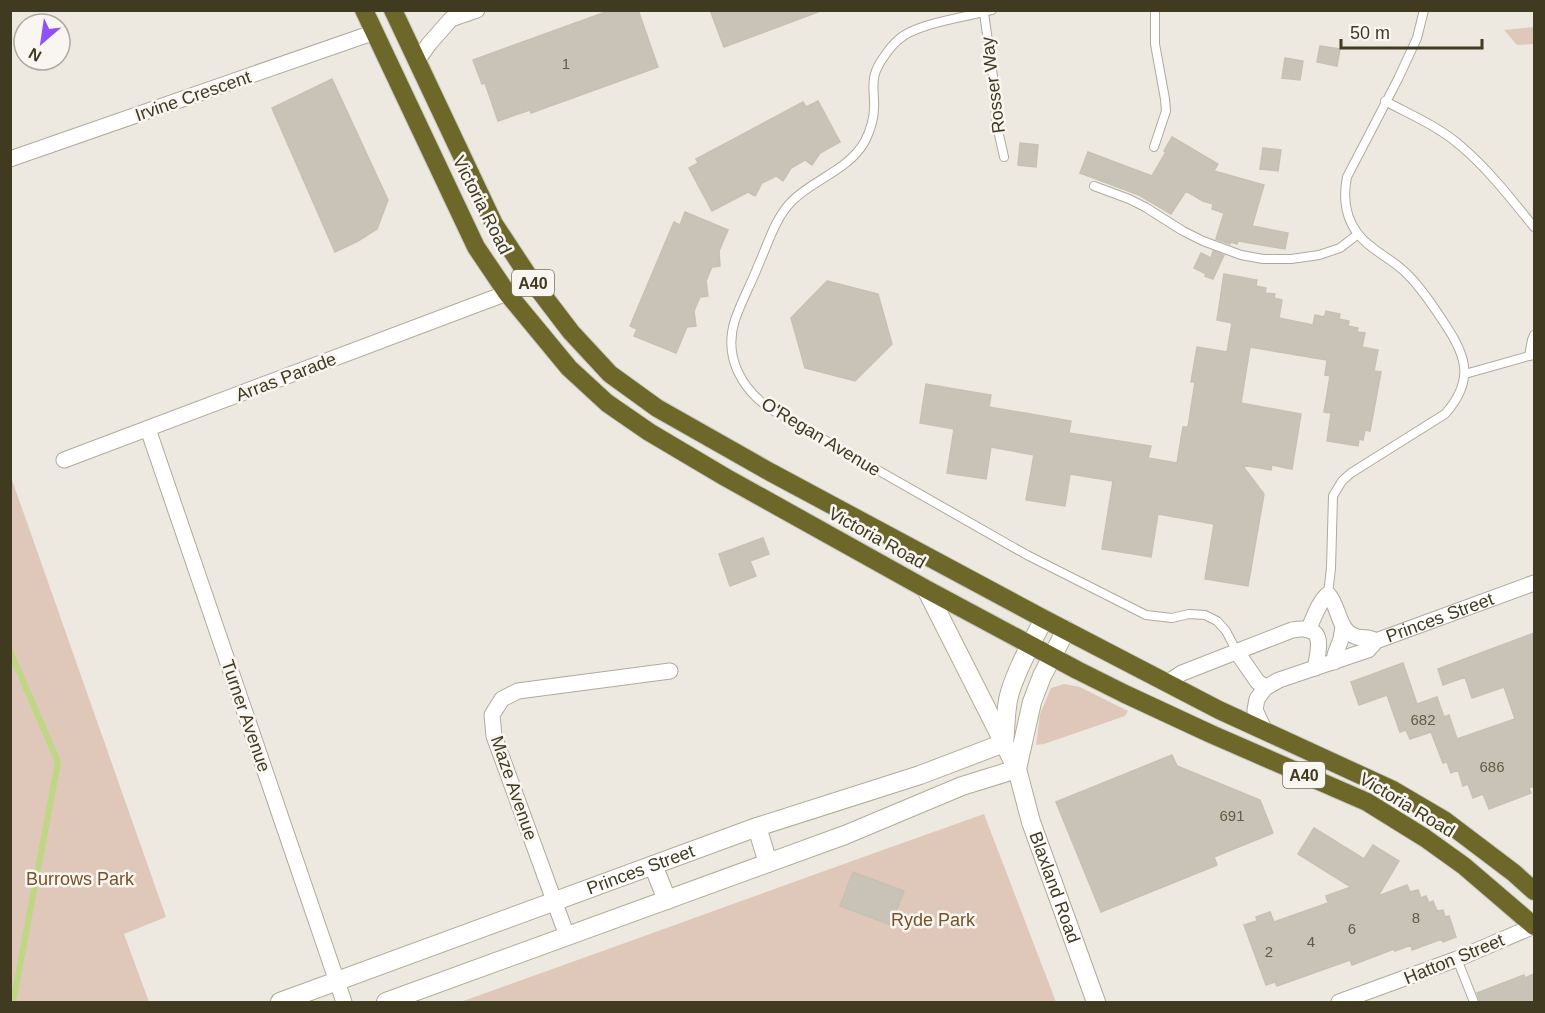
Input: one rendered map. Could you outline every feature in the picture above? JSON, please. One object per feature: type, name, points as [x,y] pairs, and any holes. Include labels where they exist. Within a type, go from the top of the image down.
[{"type":"highway","name":"Victoria Road","points":[[364,10],[476,246],[507,293],[569,368],[607,403],[650,432],[716,471],[1052,657],[1211,734],[1367,802],[1425,838],[1464,866],[1534,926]]},
{"type":"highway","name":"Victoria Road","points":[[393,10],[494,224],[557,314],[610,374],[657,408],[770,472],[1044,619],[1219,710],[1393,790],[1444,820],[1534,891]]},
{"type":"street","points":[[417,61],[451,19],[477,10]]},
{"type":"street","name":"Irvine Crescent","points":[[10,159],[375,32]]},
{"type":"street","name":"Arras Parade","points":[[64,460],[507,293]]},
{"type":"street","name":"Turner Avenue","points":[[148,429],[344,1002]]},
{"type":"street","name":"Princes Street","points":[[1265,688],[1279,680],[1368,650],[1376,641],[1534,583]]},
{"type":"street","name":"Blaxland Road","points":[[926,589],[1017,769],[1031,822],[1096,1002]]},
{"type":"street","points":[[1308,630],[1321,601],[1328,594],[1334,600],[1343,627],[1334,662]]},
{"type":"street","points":[[1004,743],[1010,692],[1020,664],[1044,619]]},
{"type":"street","points":[[1343,627],[1357,637],[1369,637],[1376,641]]},
{"type":"street","points":[[1168,682],[1182,673],[1292,630],[1301,629],[1308,630],[1317,636],[1320,644],[1315,668]]},
{"type":"street","name":"Blaxland Road","points":[[1017,769],[1032,702],[1042,676],[1066,630]]},
{"type":"street","name":"O'Regan Avenue","points":[[1237,652],[1257,681],[1265,688]]},
{"type":"street","name":"Maze Avenue","points":[[567,936],[494,736],[492,715],[502,699],[518,691],[670,671]]},
{"type":"street","points":[[1265,688],[1257,699],[1255,710],[1265,731]]},
{"type":"street","name":"Princes Street","points":[[280,1002],[757,827],[920,775],[1004,743]]},
{"type":"street","points":[[386,1002],[845,835],[962,786],[1017,769]]},
{"type":"street","points":[[757,827],[768,863]]},
{"type":"street","points":[[653,865],[667,900]]},
{"type":"street","name":"Hatton Street","points":[[1340,1002],[1457,959],[1534,926]]},
{"type":"lane","points":[[1154,147],[1166,111],[1166,99],[1155,44],[1155,10]]},
{"type":"lane","points":[[1328,594],[1334,496],[1337,488],[1351,473],[1445,414],[1456,402],[1465,374],[1461,351],[1452,333],[1430,302],[1406,273],[1358,234],[1346,211],[1347,177],[1417,38],[1424,10]]},
{"type":"lane","name":"Rosser Way","points":[[988,12],[996,121],[1004,157]]},
{"type":"lane","name":"O'Regan Avenue","points":[[988,12],[914,29],[899,39],[891,48],[875,73],[873,116],[868,134],[858,151],[844,165],[792,201],[776,223],[735,321],[732,347],[738,372],[743,384],[751,394],[772,410],[955,516],[1146,615],[1172,618],[1189,614],[1205,615],[1217,621],[1226,631],[1237,652]]},
{"type":"lane","points":[[1385,101],[1428,124],[1462,146],[1494,178],[1534,227]]},
{"type":"lane","points":[[1094,186],[1145,207],[1203,241],[1241,255],[1263,259],[1291,259],[1319,255],[1340,248],[1358,234]]},
{"type":"lane","points":[[1465,374],[1532,356],[1534,334]]},
{"type":"lane","points":[[1457,959],[1474,1002]]},
{"type":"green space","points":[[1534,27],[1534,44],[1517,45],[1504,30]]},
{"type":"green space","name":"Burrows Park","points":[[11,477],[166,917],[124,934],[149,1002],[11,1002]]},
{"type":"green space","points":[[1064,684],[1080,687],[1128,711],[1125,716],[1036,745],[1040,714],[1051,688]]},
{"type":"green space","name":"Ryde Park","points":[[984,814],[1056,1002],[460,1002],[591,955]]},
{"type":"building","points":[[611,10],[638,10],[658,67],[531,113],[530,110],[498,121],[485,83],[482,84],[473,60]]},
{"type":"building","points":[[710,10],[818,10],[818,12],[724,47]]},
{"type":"building","points":[[1320,46],[1340,49],[1337,66],[1317,62]]},
{"type":"building","points":[[1285,58],[1303,61],[1300,80],[1282,78]]},
{"type":"building","points":[[332,79],[388,200],[377,229],[335,252],[272,108]]},
{"type":"building","points":[[818,101],[840,142],[820,153],[812,165],[805,160],[791,168],[783,181],[776,176],[762,183],[755,196],[748,192],[712,211],[689,168],[698,163],[696,159],[803,102],[806,107]]},
{"type":"building","points":[[1172,137],[1218,164],[1214,171],[1264,185],[1252,226],[1288,233],[1285,249],[1238,241],[1237,244],[1231,242],[1230,244],[1216,239],[1224,213],[1212,209],[1213,204],[1186,191],[1171,214],[1139,195],[1080,173],[1088,152],[1152,176]]},
{"type":"building","points":[[1020,143],[1038,145],[1036,167],[1018,165]]},
{"type":"building","points":[[1263,148],[1281,150],[1278,171],[1260,169]]},
{"type":"building","points":[[685,212],[728,230],[719,251],[720,266],[712,267],[706,281],[708,296],[700,297],[694,311],[696,326],[687,327],[676,353],[634,336],[637,329],[630,326],[674,222],[680,225]]},
{"type":"building","points":[[1213,251],[1224,255],[1213,279],[1194,268],[1201,253],[1211,258]]},
{"type":"building","points":[[1224,274],[1257,280],[1256,286],[1266,288],[1265,293],[1275,294],[1274,298],[1282,300],[1279,318],[1313,325],[1315,315],[1324,317],[1326,311],[1340,314],[1339,319],[1349,321],[1348,326],[1358,328],[1357,332],[1365,333],[1362,347],[1378,350],[1374,371],[1381,372],[1370,431],[1365,430],[1363,440],[1359,439],[1358,446],[1327,441],[1331,413],[1324,412],[1330,376],[1325,375],[1327,360],[1250,347],[1241,403],[1301,414],[1292,469],[1272,465],[1271,470],[1242,465],[1264,494],[1248,586],[1205,579],[1214,524],[1158,514],[1151,557],[1102,549],[1113,481],[1070,474],[1065,506],[1026,500],[1034,455],[991,447],[986,479],[947,473],[954,429],[920,423],[926,384],[991,395],[989,407],[1071,421],[1069,433],[1151,446],[1148,458],[1177,463],[1183,427],[1188,427],[1195,382],[1191,382],[1197,347],[1227,352],[1232,323],[1217,320]]},
{"type":"building","points":[[827,281],[878,294],[892,344],[855,381],[805,368],[791,318]]},
{"type":"building","points":[[763,538],[769,554],[750,561],[756,576],[730,586],[719,554]]},
{"type":"building","points":[[1534,633],[1534,786],[1529,788],[1531,793],[1489,809],[1483,794],[1473,798],[1468,784],[1463,786],[1458,770],[1451,773],[1447,762],[1443,763],[1431,732],[1410,739],[1406,730],[1400,732],[1387,695],[1359,705],[1351,682],[1403,663],[1417,704],[1437,697],[1444,717],[1449,715],[1457,739],[1515,719],[1504,687],[1472,698],[1465,677],[1443,685],[1438,669]]},
{"type":"building","points":[[1172,755],[1177,766],[1260,800],[1273,833],[1214,857],[1217,865],[1101,912],[1056,802]]},
{"type":"building","points":[[1314,828],[1364,859],[1373,845],[1399,861],[1378,896],[1407,885],[1410,892],[1418,890],[1421,898],[1426,896],[1429,903],[1433,901],[1437,911],[1443,910],[1445,917],[1449,916],[1456,937],[1443,942],[1442,939],[1412,950],[1411,945],[1395,951],[1394,949],[1352,965],[1350,960],[1277,986],[1275,982],[1266,985],[1244,925],[1257,921],[1256,917],[1270,912],[1274,922],[1328,903],[1326,896],[1351,887],[1298,854]]},
{"type":"building","points":[[853,872],[904,891],[891,925],[840,906]]},
{"type":"building","points":[[1534,974],[1534,1002],[1480,1002],[1477,993],[1524,975],[1525,978]]},
{"type":"waterway","points":[[10,651],[58,762],[13,1002]]}]
